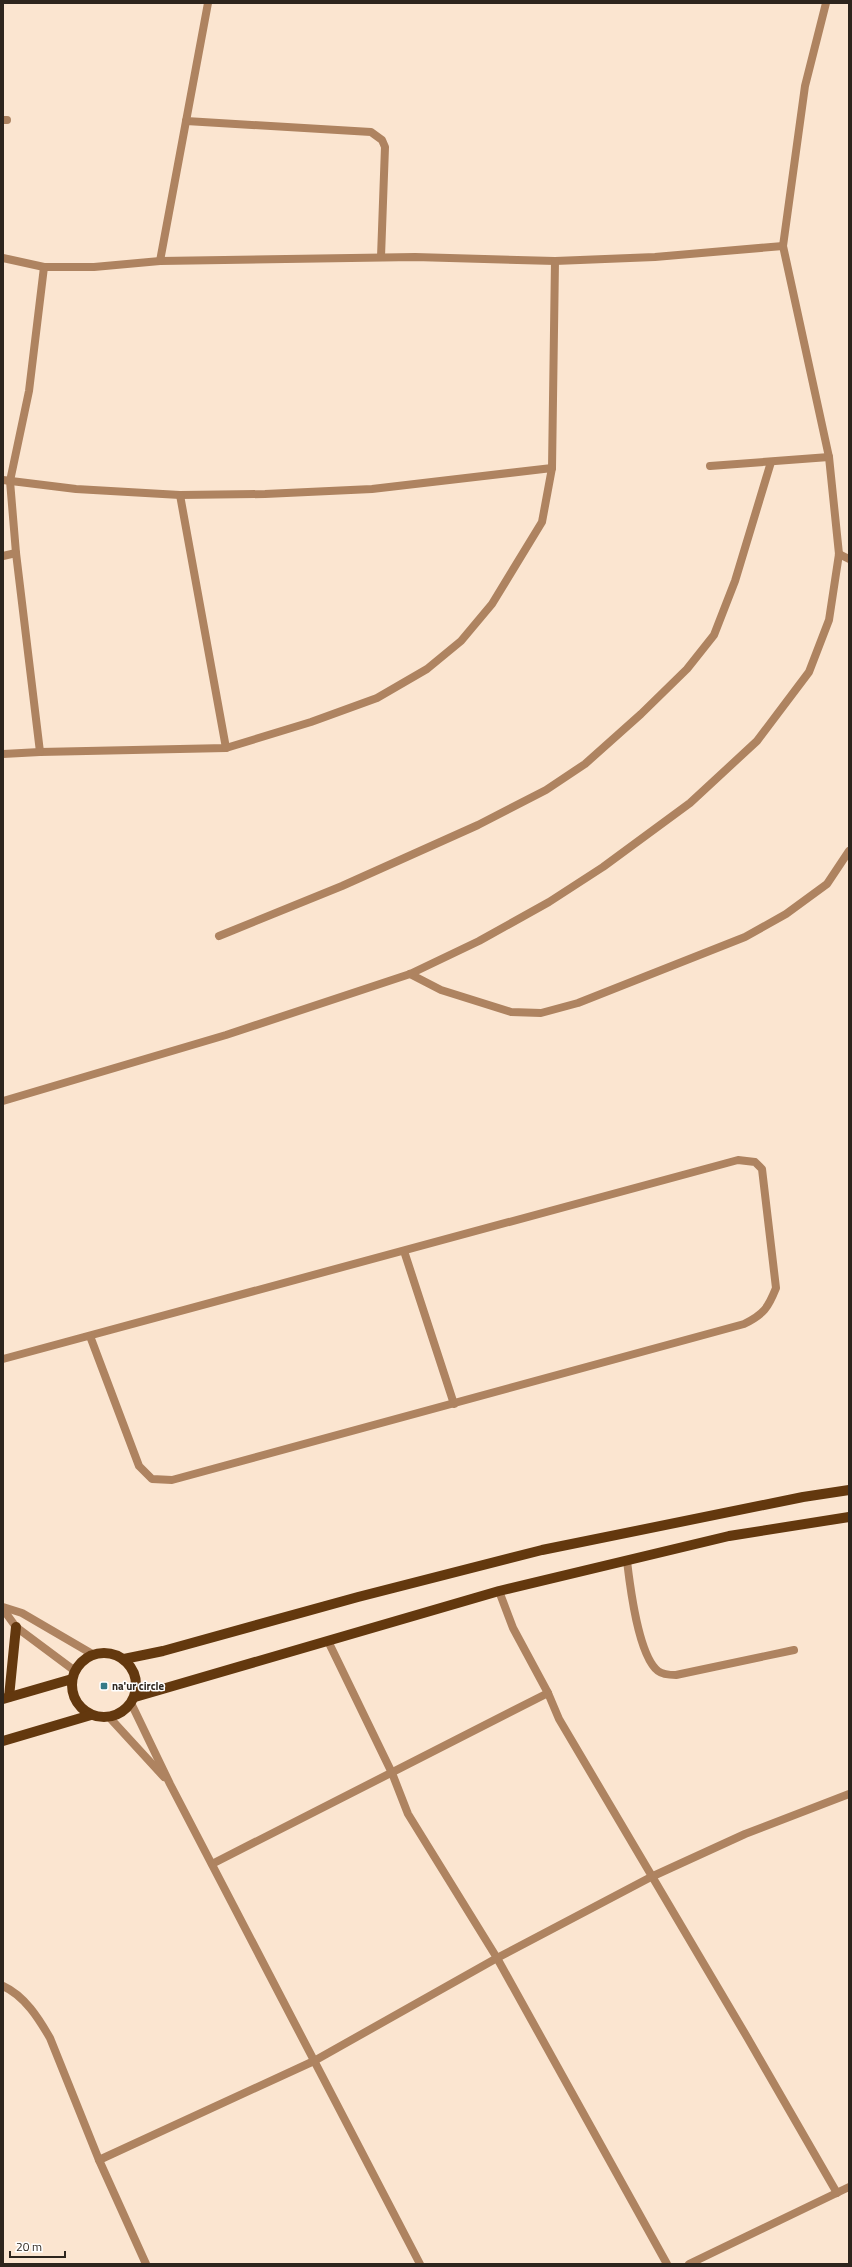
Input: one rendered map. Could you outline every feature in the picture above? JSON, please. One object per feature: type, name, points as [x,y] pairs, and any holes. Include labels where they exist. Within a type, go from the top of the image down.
[{"type":"main road","points":[[124,1659],[163,1651],[358,1597],[542,1550],[803,1497],[849,1490]]},
{"type":"main road","points":[[3,1741],[91,1715],[110,1717],[122,1713],[133,1700],[499,1591],[728,1536],[849,1518]]},
{"type":"main road","points":[[16,1627],[6,1698],[74,1675]]},
{"type":"main road","points":[[91,1715],[80,1706],[73,1693],[74,1675],[83,1661],[94,1655],[110,1653],[124,1659],[135,1676],[133,1700]]},
{"type":"street","points":[[160,261],[208,3]]},
{"type":"street","points":[[3,1101],[226,1035],[410,974],[479,940],[549,902],[603,867],[690,803],[757,741],[809,672],[829,620],[839,554],[829,457],[783,246],[805,86],[826,3]]},
{"type":"street","points":[[186,120],[371,132],[382,140],[385,147],[381,257]]},
{"type":"street","points":[[3,258],[44,267],[94,267],[160,261],[381,257],[555,261],[655,257],[783,246]]},
{"type":"street","points":[[3,754],[226,748],[311,722],[377,698],[427,670],[461,640],[492,604],[542,522],[552,468],[555,261]]},
{"type":"street","points":[[40,752],[6,480],[29,391],[44,267]]},
{"type":"street","points":[[710,466],[829,457]]},
{"type":"street","points":[[219,936],[342,886],[478,825],[546,790],[585,764],[641,714],[687,669],[714,634],[735,581],[771,462]]},
{"type":"street","points":[[6,480],[76,489],[180,495],[316,493],[372,489],[552,468]]},
{"type":"street","points":[[180,495],[226,748]]},
{"type":"street","points":[[3,556],[16,553]]},
{"type":"street","points":[[839,554],[849,559]]},
{"type":"street","points":[[410,974],[441,990],[511,1012],[541,1013],[578,1003],[694,958],[759,929],[786,914],[827,884],[849,851]]},
{"type":"street","points":[[3,1359],[404,1251],[574,1202],[738,1160],[755,1162],[762,1169],[776,1288],[769,1306],[759,1316],[744,1324],[172,1480],[152,1479],[139,1466],[90,1336]]},
{"type":"street","points":[[404,1251],[454,1404]]},
{"type":"street","points":[[626,1561],[635,1613],[642,1640],[652,1662],[658,1670],[665,1674],[676,1675],[794,1650]]},
{"type":"street","points":[[499,1591],[512,1628],[548,1693],[559,1719],[837,2192]]},
{"type":"street","points":[[3,1608],[16,1627],[74,1675]]},
{"type":"street","points":[[3,1608],[22,1613],[94,1655]]},
{"type":"street","points":[[328,1641],[392,1773],[408,1814],[497,1958],[667,2264]]},
{"type":"street","points":[[212,1864],[548,1693]]},
{"type":"street","points":[[133,1700],[170,1784],[420,2264]]},
{"type":"street","points":[[110,1717],[170,1784]]},
{"type":"street","points":[[99,2160],[314,2061],[497,1958],[651,1877],[745,1834],[849,1794]]},
{"type":"street","points":[[3,1986],[11,1990],[25,2003],[40,2020],[50,2038],[99,2160],[146,2264]]},
{"type":"street","points":[[689,2264],[849,2187]]},
{"type":"place","name":"na'ur circle","points":[[104,1686]]}]
